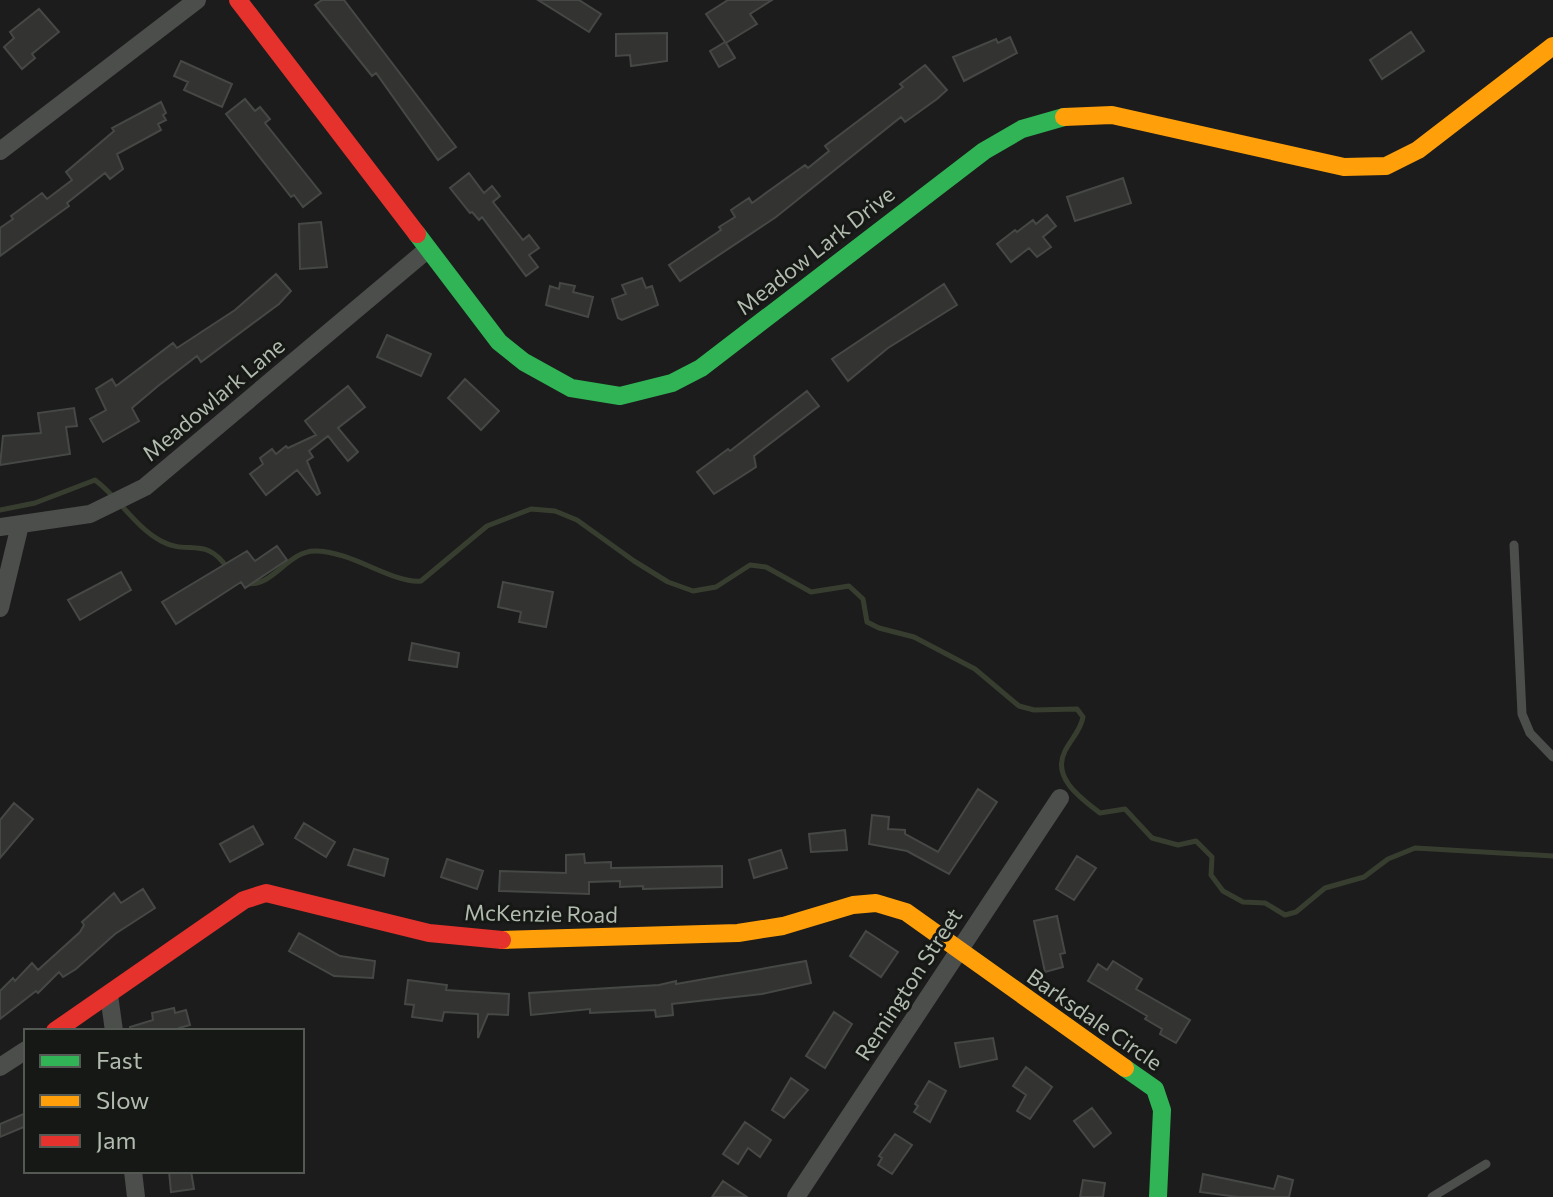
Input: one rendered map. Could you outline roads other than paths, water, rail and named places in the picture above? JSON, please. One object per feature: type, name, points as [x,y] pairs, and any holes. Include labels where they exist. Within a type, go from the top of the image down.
[{"type":"street","points":[[0,151],[197,0]]},
{"type":"street","name":"Meadow Lark Drive","points":[[238,0],[499,342],[533,372],[560,386],[590,394],[618,396],[649,392],[701,368],[984,151],[1022,129],[1067,116],[1112,115],[1344,167],[1386,166],[1418,150],[1553,46]]},
{"type":"street","name":"Meadowlark Lane","points":[[0,527],[90,514],[145,487],[428,249]]},
{"type":"street","points":[[0,608],[20,525]]},
{"type":"street","name":"Remington Street","points":[[796,1197],[1060,798]]},
{"type":"street","name":"McKenzie Road","points":[[58,1029],[244,900],[266,893],[429,933],[490,940],[738,933],[783,926],[853,905],[876,903],[906,912],[959,952]]},
{"type":"street","name":"Barksdale Circle","points":[[959,952],[1155,1089],[1162,1110],[1158,1197]]},
{"type":"street","points":[[109,995],[114,1029]]},
{"type":"street","points":[[0,1067],[24,1051]]},
{"type":"street","points":[[133,1173],[136,1197]]},
{"type":"lane","points":[[1514,545],[1522,714],[1530,733],[1553,757]]},
{"type":"lane","points":[[1432,1197],[1486,1164]]},
{"type":"waterway","points":[[0,510],[35,503],[95,480],[152,535],[171,545],[212,552],[228,569]]},
{"type":"waterway","points":[[245,583],[263,581],[296,557],[315,551],[343,556],[398,578],[421,581],[487,526],[531,509],[555,511],[577,520],[668,582],[693,591],[716,587],[750,565],[766,567],[811,592],[849,586],[863,599],[867,622],[914,637],[975,669],[1019,706],[1034,710],[1077,709],[1083,717],[1082,722],[1062,761],[1062,770],[1070,787],[1100,813],[1125,809],[1152,838],[1178,845],[1196,841],[1212,857],[1211,875],[1223,891],[1243,902],[1265,903],[1285,915],[1296,912],[1325,888],[1364,877],[1388,859],[1415,848],[1553,856]]}]
